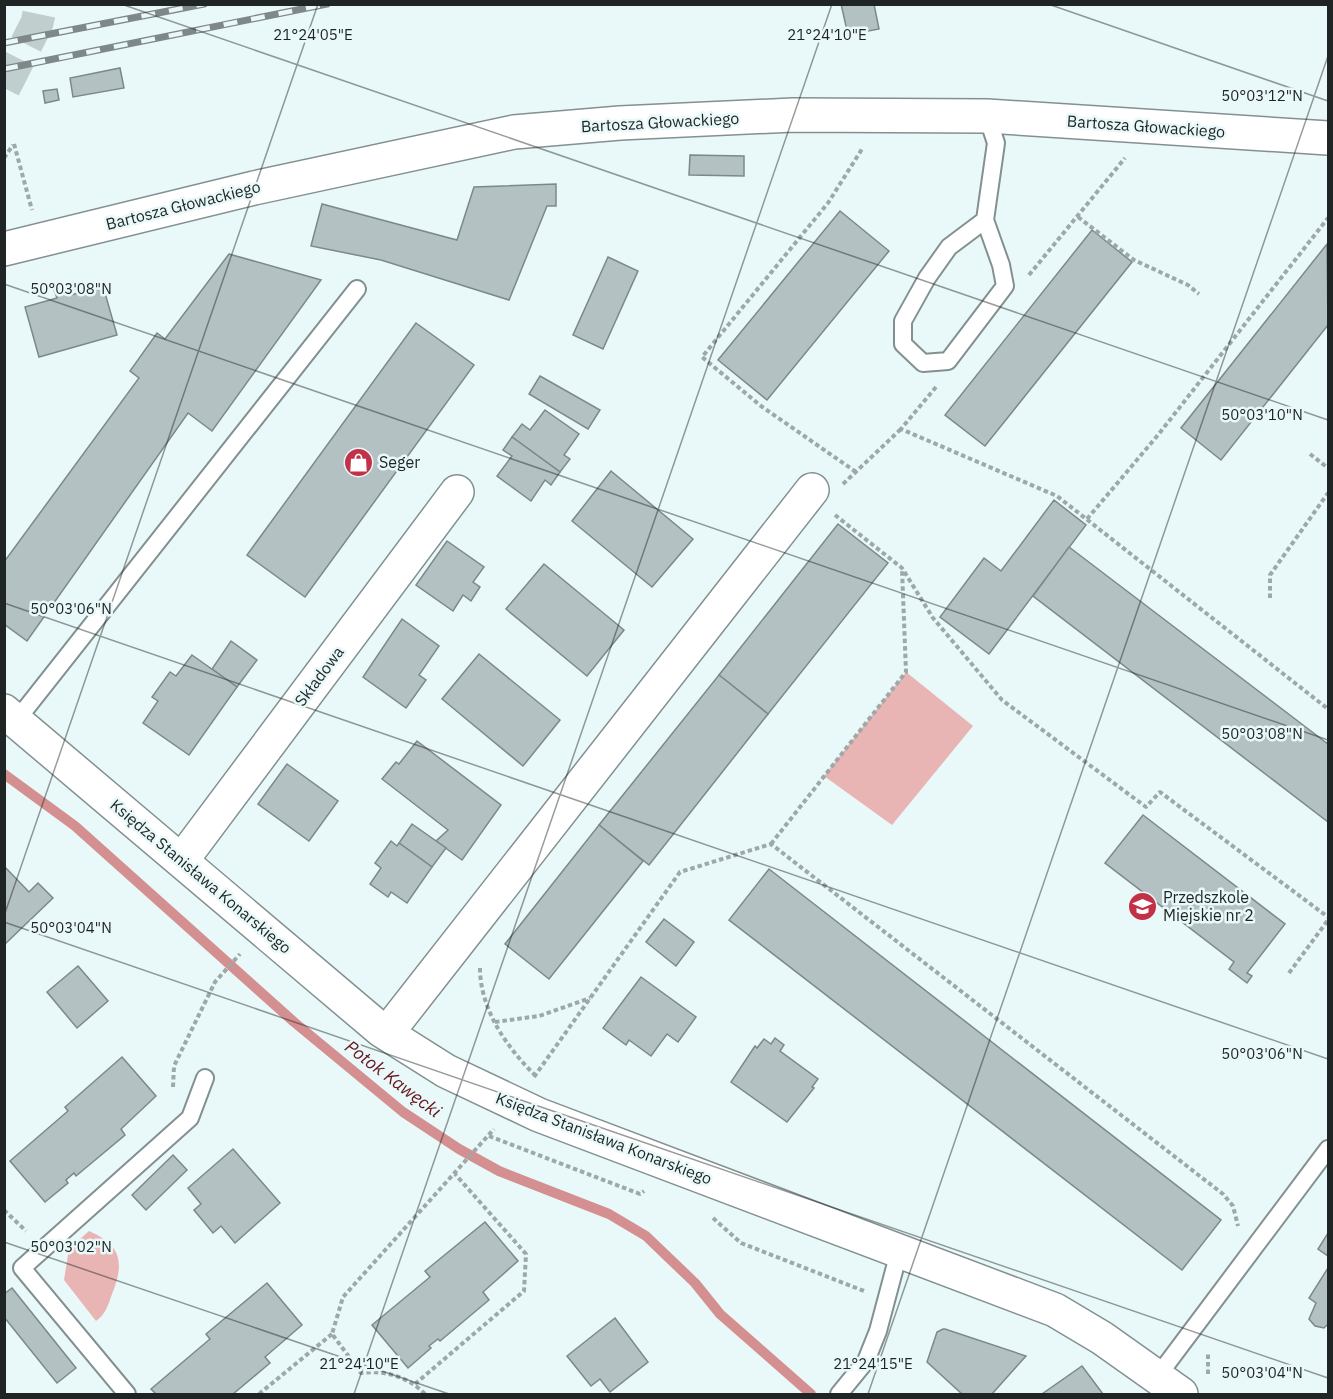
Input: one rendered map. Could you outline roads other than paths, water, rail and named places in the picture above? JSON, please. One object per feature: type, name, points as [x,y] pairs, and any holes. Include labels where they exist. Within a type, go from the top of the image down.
[{"type":"street","name":"Bartosza Głowackiego","points":[[4,249],[254,188],[514,132],[620,123],[793,115],[987,116],[1329,138]]},
{"type":"street","points":[[387,1033],[812,490]]},
{"type":"street","name":"Składowa","points":[[182,860],[457,492]]},
{"type":"street","name":"Księdza Stanisława Konarskiego","points":[[10,716],[387,1033],[446,1071],[508,1103],[1055,1310],[1102,1338],[1169,1386]]},
{"type":"lane","points":[[985,220],[949,247],[927,278],[903,321],[903,344],[923,363],[948,361],[1005,286],[1001,265],[985,220],[996,143],[987,116]]},
{"type":"lane","points":[[10,716],[357,289]]},
{"type":"lane","points":[[127,1395],[22,1268],[190,1118],[205,1078]]},
{"type":"lane","points":[[1169,1386],[1329,1149]]},
{"type":"lane","points":[[842,1391],[866,1361],[878,1330],[899,1252]]},
{"type":"waterway","name":"Potok Kawęcki","points":[[4,774],[75,826],[294,1022],[403,1112],[459,1149],[499,1171],[609,1214],[646,1236],[695,1283],[720,1314],[811,1394]]},
{"type":"tunnel","points":[[4,88],[37,23],[41,4]]},
{"type":"railway","points":[[4,43],[204,4]]},
{"type":"railway","points":[[4,69],[327,4]]},
{"type":"place","name":"Seger","points":[[358,462]]},
{"type":"place","name":"Przedszkole Miejskie nr 2","points":[[1142,906]]}]
